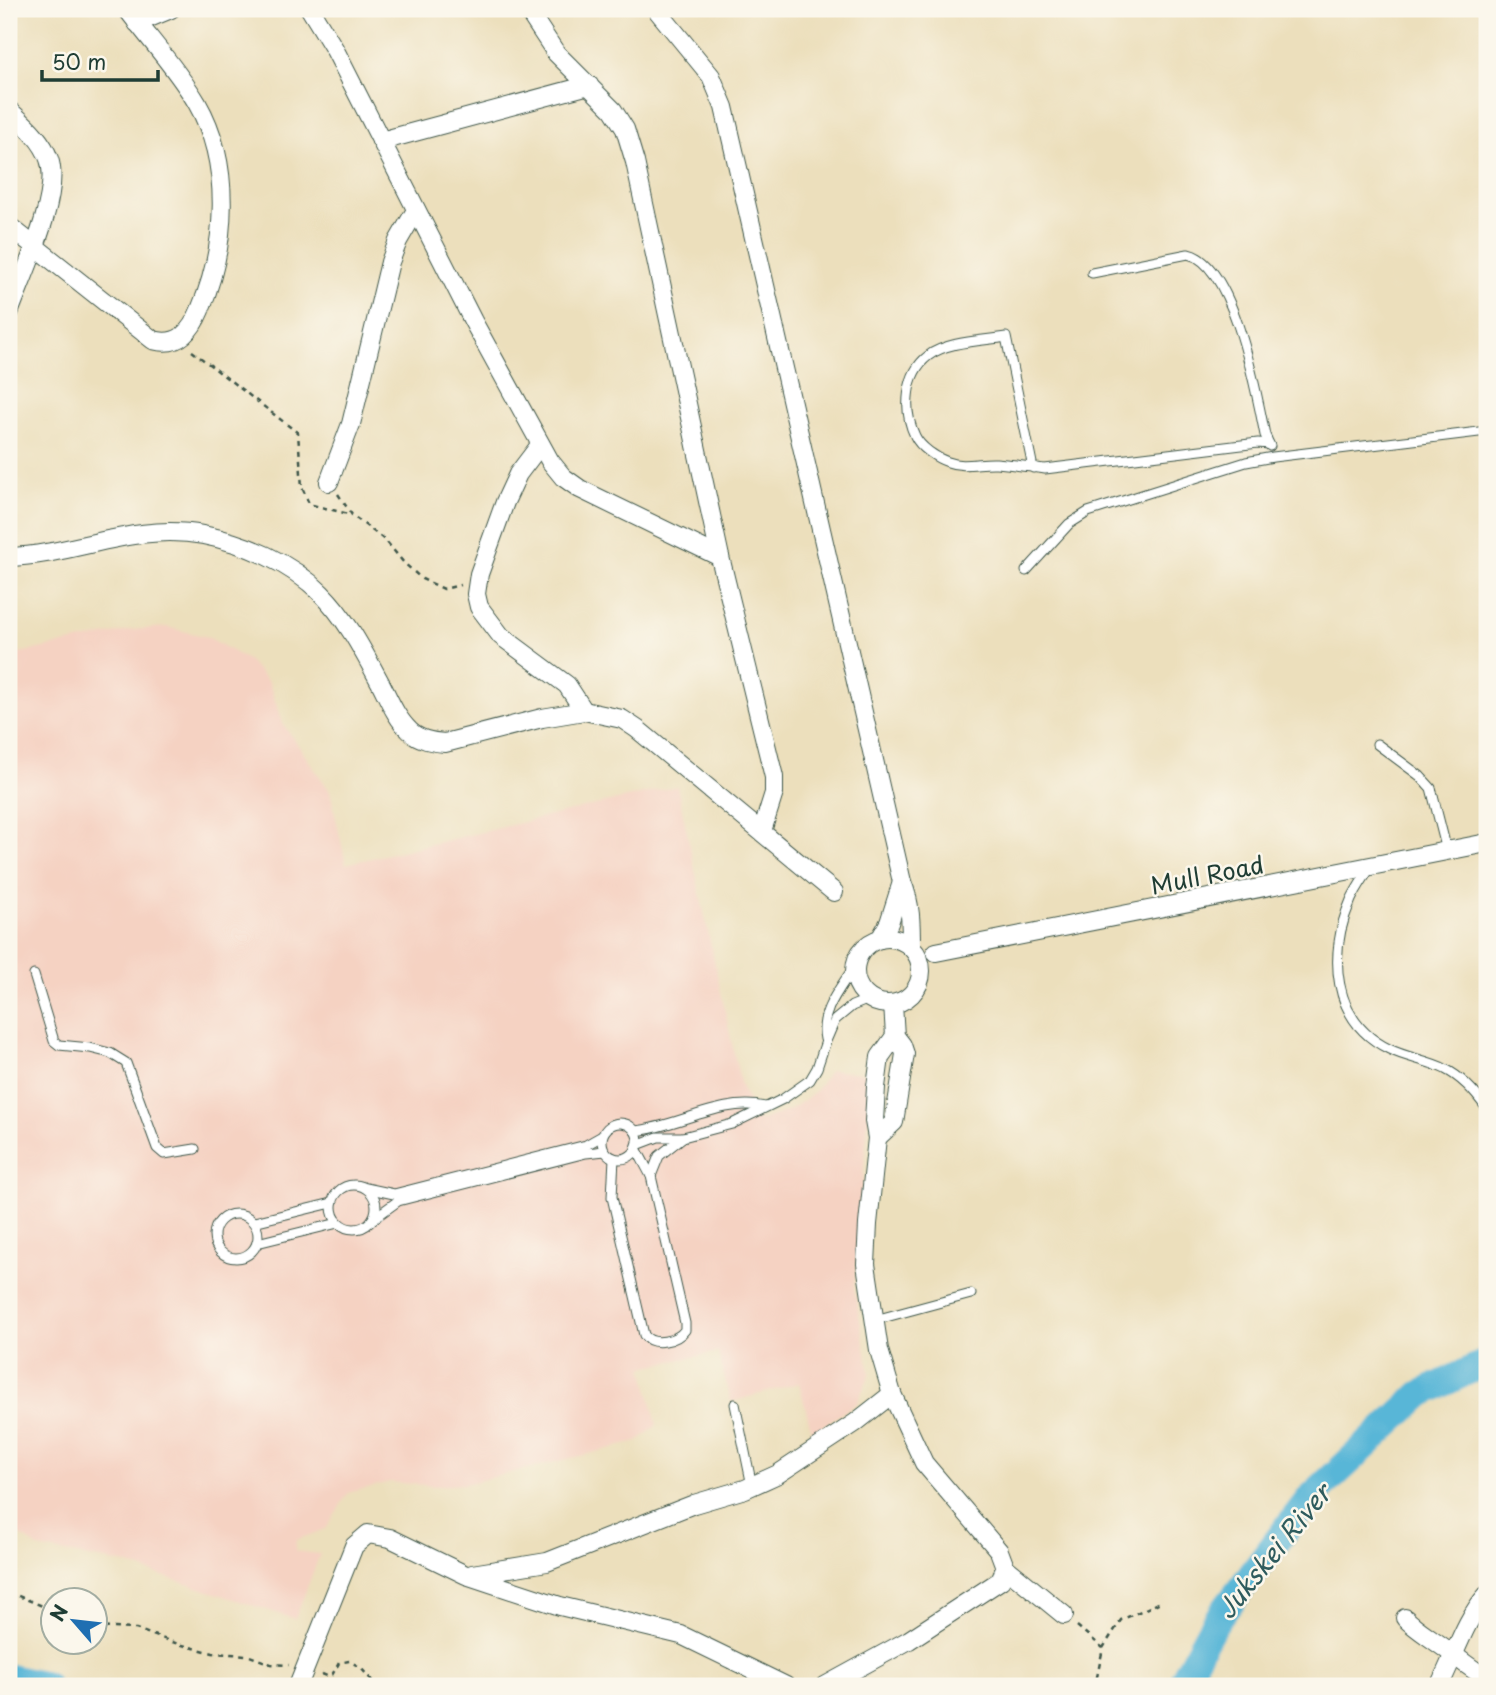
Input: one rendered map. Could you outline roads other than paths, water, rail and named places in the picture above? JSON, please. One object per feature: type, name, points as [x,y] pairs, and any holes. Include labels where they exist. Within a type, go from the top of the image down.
[{"type":"street","points":[[133,13],[171,9]]},
{"type":"street","points":[[310,9],[335,50],[416,211],[540,445],[556,469],[580,489],[720,556]]},
{"type":"street","points":[[527,9],[556,52],[613,110],[625,129],[635,162],[720,556],[774,778],[774,793],[762,831]]},
{"type":"street","points":[[656,9],[711,76],[724,107],[902,882],[911,911],[911,947]]},
{"type":"street","points":[[9,226],[153,340],[167,344],[178,340],[189,330],[200,312],[222,228],[220,180],[210,133],[198,105],[133,13]]},
{"type":"street","points":[[381,141],[589,85]]},
{"type":"street","points":[[9,110],[43,146],[50,160],[53,177],[50,199],[9,313]]},
{"type":"street","points":[[329,482],[351,424],[390,262],[398,241],[416,211]]},
{"type":"street","points":[[540,445],[518,474],[477,581],[476,594],[479,607],[501,636],[567,685],[584,711]]},
{"type":"street","points":[[9,557],[54,551],[142,532],[172,531],[204,535],[269,557],[296,572],[321,593],[349,626],[400,719],[420,738],[445,743],[542,718],[584,711],[622,719],[834,892]]},
{"type":"street","name":"Mull Road","points":[[936,952],[1487,844]]},
{"type":"street","points":[[880,939],[889,923],[902,882]]},
{"type":"street","points":[[880,939],[902,941],[911,947],[917,956],[920,976],[911,994],[893,1004],[869,999],[857,984],[855,965],[864,948],[880,939]]},
{"type":"street","points":[[893,1004],[895,1036],[880,1057],[874,1121],[877,1138],[866,1264],[879,1350],[892,1394],[924,1463],[999,1550],[1005,1567],[1064,1615]]},
{"type":"street","points":[[466,1575],[547,1562],[694,1504],[752,1486],[778,1474],[855,1423],[892,1394]]},
{"type":"street","points":[[298,1686],[354,1546],[368,1534],[390,1538],[466,1575],[560,1606],[681,1635],[786,1686]]},
{"type":"street","points":[[825,1686],[909,1640],[1001,1580],[1005,1567]]},
{"type":"street","points":[[1439,1686],[1455,1657],[1465,1627],[1487,1595]]},
{"type":"street","points":[[1405,1618],[1418,1631],[1468,1668],[1487,1678]]},
{"type":"lane","points":[[1092,274],[1188,254],[1199,258],[1218,283],[1241,332],[1265,435],[1273,457]]},
{"type":"lane","points":[[1033,468],[1006,337],[948,347],[930,354],[921,363],[908,391],[907,411],[915,438],[930,452],[948,462],[963,465],[995,462],[1033,468],[1045,469],[1258,443],[1269,444]]},
{"type":"lane","points":[[1026,571],[1069,524],[1088,512],[1246,462],[1487,431]]},
{"type":"lane","points":[[1377,744],[1432,788],[1447,851]]},
{"type":"lane","points":[[1371,866],[1351,899],[1342,929],[1337,972],[1343,1003],[1363,1030],[1388,1049],[1446,1069],[1472,1088],[1487,1109]]},
{"type":"lane","points":[[826,1041],[823,1024],[826,1012],[855,965]]},
{"type":"lane","points":[[34,975],[54,1041],[59,1045],[110,1053],[127,1063],[157,1147],[164,1154],[195,1149]]},
{"type":"lane","points":[[602,1136],[605,1152],[614,1158],[627,1157],[637,1146],[665,1135],[683,1137],[752,1116],[810,1080],[835,1020],[842,1013],[869,999]]},
{"type":"lane","points":[[605,1152],[586,1153],[398,1201],[365,1227],[354,1230],[338,1223],[332,1213],[335,1196],[343,1188],[355,1185],[394,1194],[586,1145],[617,1123],[627,1124],[635,1130],[659,1127],[728,1107],[751,1104],[765,1107]]},
{"type":"lane","points":[[614,1158],[612,1197],[644,1335],[655,1342],[679,1336],[685,1327],[651,1176],[637,1146],[635,1130]]},
{"type":"lane","points":[[651,1176],[659,1156],[683,1137]]},
{"type":"lane","points":[[366,1188],[376,1202],[373,1219]]},
{"type":"lane","points":[[254,1222],[258,1233],[257,1243],[249,1254],[236,1259],[222,1254],[215,1242],[216,1227],[225,1217],[239,1214],[254,1222],[332,1203]]},
{"type":"lane","points":[[257,1243],[338,1223]]},
{"type":"lane","points":[[875,1320],[971,1294]]},
{"type":"lane","points":[[735,1405],[752,1486]]},
{"type":"waterway","name":"Jukskei River","points":[[1180,1686],[1213,1625],[1310,1498],[1421,1394],[1487,1362]]},
{"type":"waterway","name":"Jukskei River","points":[[9,1678],[46,1686]]}]
